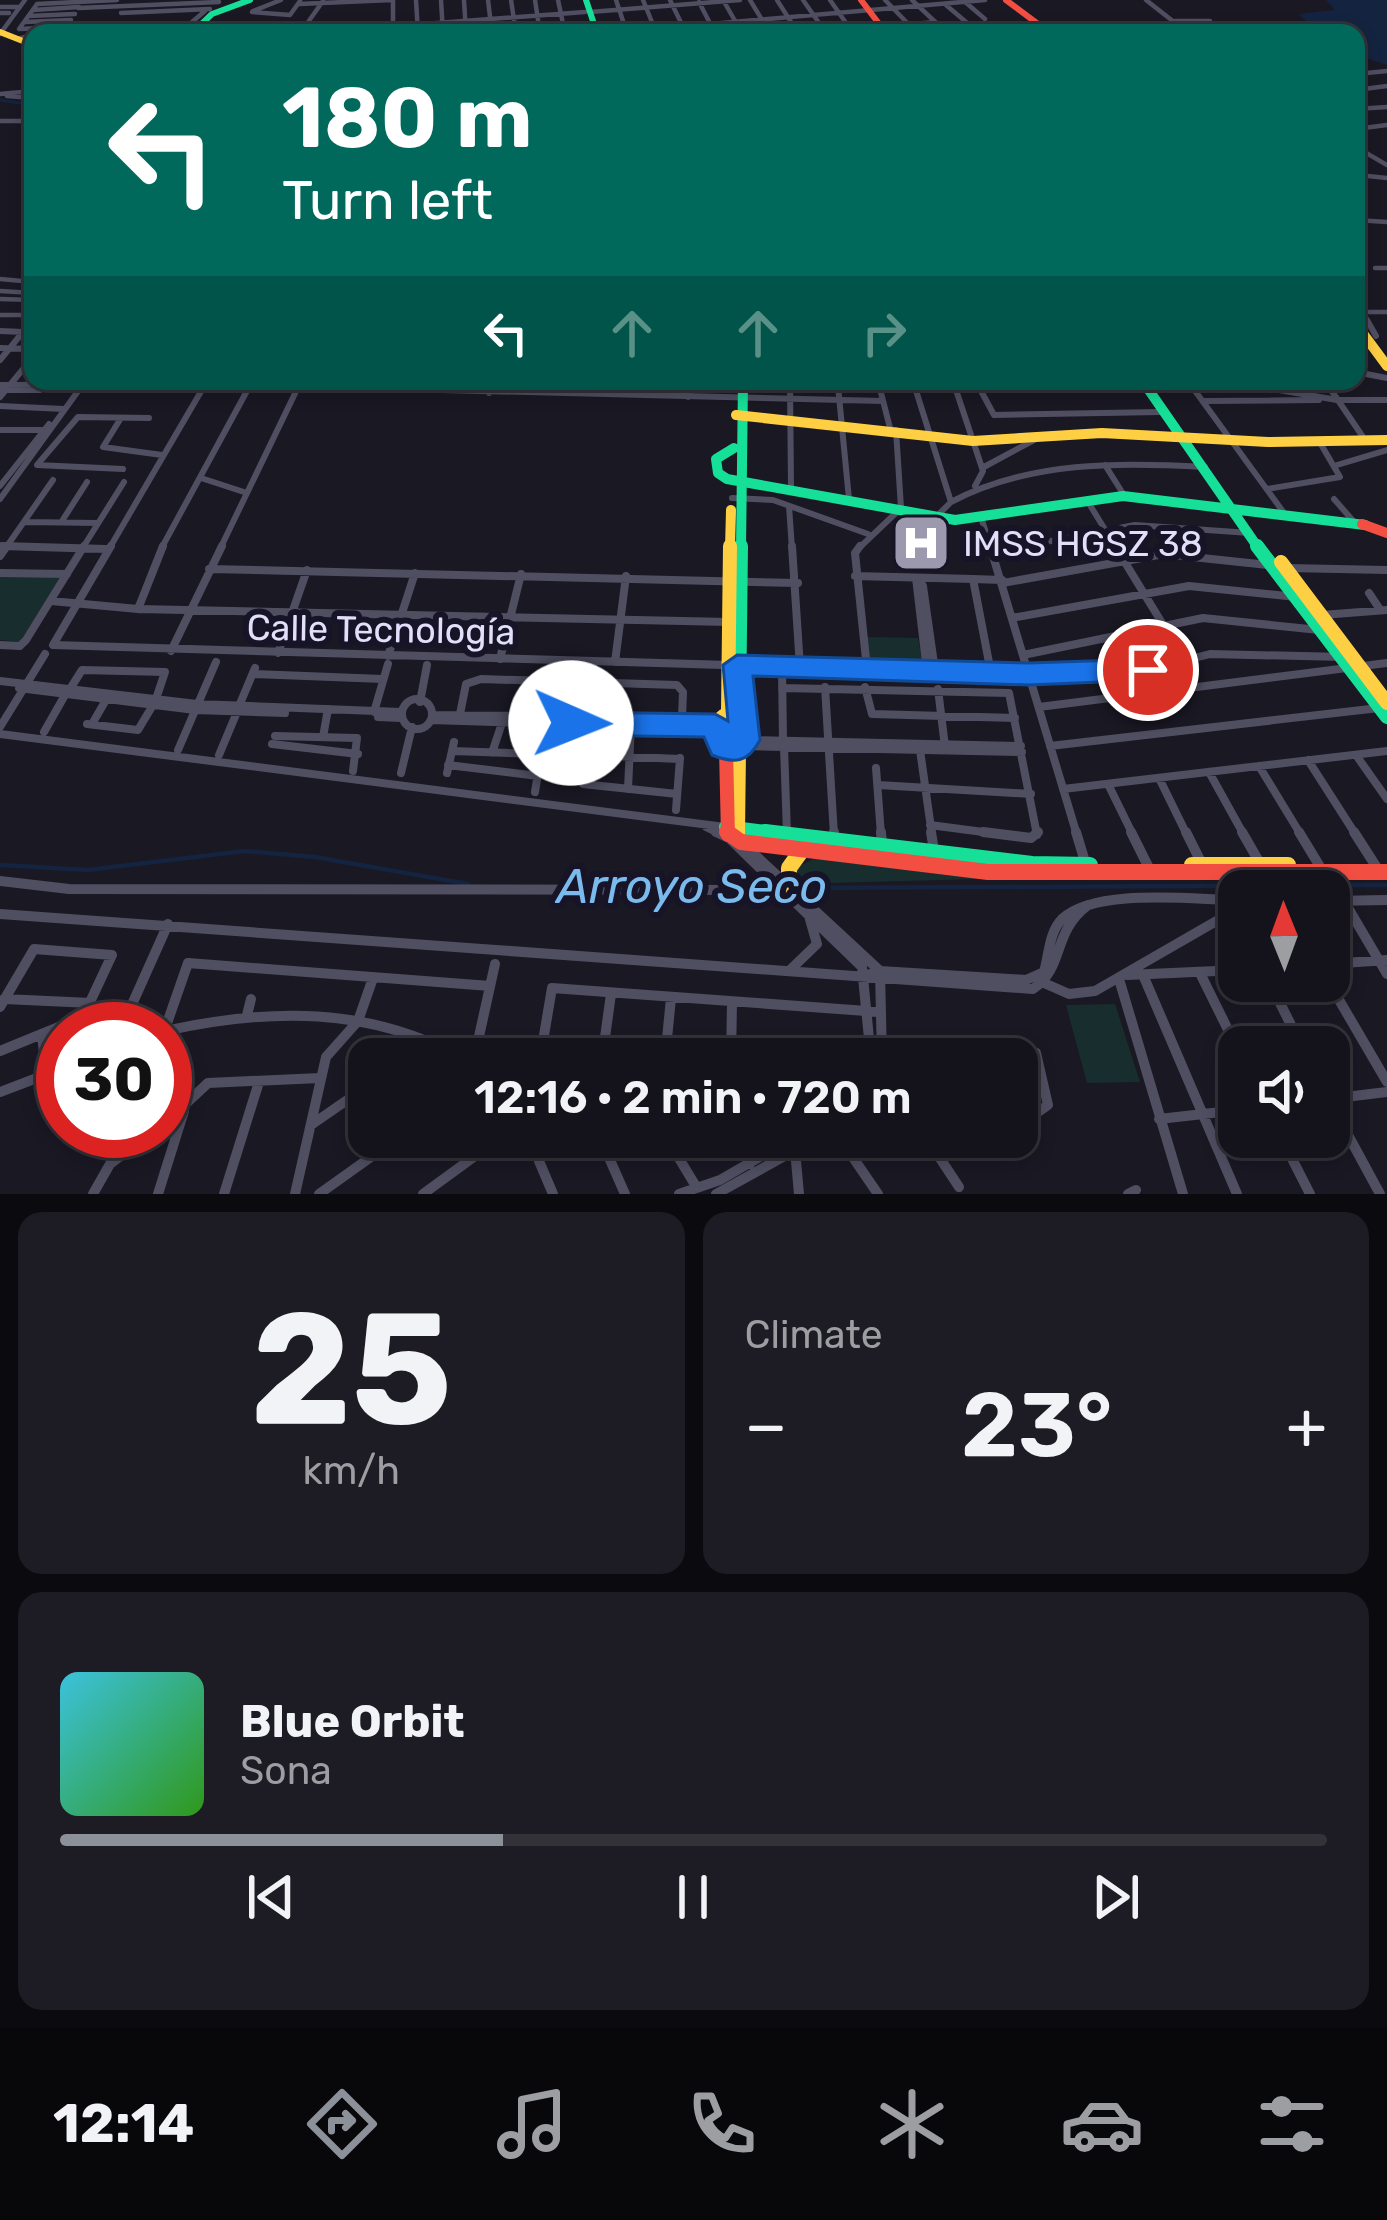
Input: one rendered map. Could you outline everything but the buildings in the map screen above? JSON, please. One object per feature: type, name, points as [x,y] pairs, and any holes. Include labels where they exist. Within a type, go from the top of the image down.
[{"type":"street","points":[[0,32],[26,0]]},
{"type":"street","points":[[38,24],[118,0]]},
{"type":"street","points":[[33,10],[250,0]]},
{"type":"street","points":[[281,0],[252,13],[290,15],[299,4]]},
{"type":"street","points":[[267,5],[392,0]]},
{"type":"street","points":[[441,0],[443,23]]},
{"type":"street","points":[[464,0],[465,24]]},
{"type":"street","points":[[488,0],[491,24]]},
{"type":"street","points":[[511,0],[514,24]]},
{"type":"street","points":[[535,0],[538,24]]},
{"type":"street","points":[[558,0],[563,24]]},
{"type":"street","points":[[616,0],[624,24]]},
{"type":"street","points":[[430,24],[560,14],[586,6],[619,9],[740,0]]},
{"type":"street","points":[[750,0],[764,24]]},
{"type":"street","points":[[777,0],[792,24]]},
{"type":"street","points":[[803,0],[820,24]]},
{"type":"street","points":[[830,0],[847,24]]},
{"type":"street","points":[[885,0],[909,24]]},
{"type":"street","points":[[912,0],[935,22]]},
{"type":"street","points":[[698,2],[710,24],[839,13],[863,5],[893,8],[986,0]]},
{"type":"street","points":[[1002,0],[1035,24]]},
{"type":"street","points":[[1146,0],[1176,24]]},
{"type":"street","points":[[723,1],[736,22]]},
{"type":"street","points":[[964,1],[986,19]]},
{"type":"street","points":[[176,5],[182,10],[226,2]]},
{"type":"street","points":[[198,24],[226,2]]},
{"type":"street","points":[[942,2],[968,24]]},
{"type":"street","points":[[126,6],[143,12],[176,5]]},
{"type":"street","points":[[2,7],[20,7]]},
{"type":"street","points":[[2,7],[9,13]]},
{"type":"street","points":[[92,24],[102,7]]},
{"type":"street","points":[[196,24],[210,8]]},
{"type":"street","points":[[33,10],[77,11]]},
{"type":"street","points":[[20,30],[33,10]]},
{"type":"street","points":[[180,24],[182,10]]},
{"type":"street","points":[[159,24],[163,11]]},
{"type":"street","points":[[139,24],[143,12]]},
{"type":"street","points":[[1173,21],[1210,21]]},
{"type":"street","points":[[918,24],[935,22]]},
{"type":"street","points":[[0,32],[24,29]]},
{"type":"street","points":[[20,30],[24,31]]},
{"type":"street","points":[[20,30],[24,35]]},
{"type":"street","points":[[1367,128],[1387,125]]},
{"type":"street","points":[[1375,268],[1387,268]]},
{"type":"street","points":[[1366,326],[1387,312]]},
{"type":"street","points":[[1366,326],[1387,353]]},
{"type":"street","points":[[1366,326],[1387,366]]},
{"type":"street","points":[[0,331],[23,332],[5,348],[0,360]]},
{"type":"street","points":[[24,367],[2,392],[66,410]]},
{"type":"street","points":[[0,499],[79,390]]},
{"type":"street","points":[[74,603],[202,390]]},
{"type":"street","points":[[138,609],[152,568],[247,390]]},
{"type":"street","points":[[171,651],[297,390]]},
{"type":"street","points":[[365,390],[688,397],[794,420],[893,429],[1001,447],[1102,434],[1387,440]]},
{"type":"street","points":[[372,390],[739,405],[883,401]]},
{"type":"street","points":[[637,395],[638,390]]},
{"type":"street","points":[[688,390],[688,397]]},
{"type":"street","points":[[740,390],[727,717],[738,746],[733,834],[851,952],[866,976],[879,1038]]},
{"type":"street","points":[[791,390],[791,487]]},
{"type":"street","points":[[839,390],[846,424],[849,499]]},
{"type":"street","points":[[880,390],[893,429],[900,510]]},
{"type":"street","points":[[916,390],[951,502]]},
{"type":"street","points":[[956,390],[982,468]]},
{"type":"street","points":[[981,390],[994,415],[1160,412]]},
{"type":"street","points":[[1149,390],[1160,412],[1182,434]]},
{"type":"street","points":[[1150,390],[1202,467],[1385,709]]},
{"type":"street","points":[[1195,390],[1283,513]]},
{"type":"street","points":[[1283,390],[1337,400],[1387,400]]},
{"type":"street","points":[[1331,390],[1365,440]]},
{"type":"street","points":[[1204,401],[1327,398]]},
{"type":"street","points":[[736,478],[739,405]]},
{"type":"street","points":[[1093,414],[1102,434]]},
{"type":"street","points":[[123,470],[38,466],[78,417],[149,418]]},
{"type":"street","points":[[122,417],[104,447],[163,455]]},
{"type":"street","points":[[2,432],[56,441]]},
{"type":"street","points":[[0,486],[43,436]]},
{"type":"street","points":[[1267,489],[1341,474],[1319,441]]},
{"type":"street","points":[[974,487],[982,468],[1001,447]]},
{"type":"street","points":[[1337,465],[1387,450]]},
{"type":"street","points":[[937,517],[974,487],[1105,464],[1202,467]]},
{"type":"street","points":[[1105,464],[1122,492]]},
{"type":"street","points":[[201,478],[247,493]]},
{"type":"street","points":[[736,478],[900,510]]},
{"type":"street","points":[[736,478],[937,517],[982,518],[1130,496],[1358,524]]},
{"type":"street","points":[[0,556],[53,481]]},
{"type":"street","points":[[61,523],[88,482]]},
{"type":"street","points":[[0,645],[20,646],[124,482]]},
{"type":"street","points":[[982,518],[1122,492],[1387,532]]},
{"type":"street","points":[[735,498],[789,506],[868,534]]},
{"type":"street","points":[[1334,499],[1358,524]]},
{"type":"street","points":[[1088,502],[1184,659]]},
{"type":"street","points":[[789,506],[798,583],[800,668]]},
{"type":"street","points":[[1233,506],[1320,622]]},
{"type":"street","points":[[866,669],[855,553],[868,534],[900,510]]},
{"type":"street","points":[[982,518],[1087,869]]},
{"type":"street","points":[[23,522],[98,523]]},
{"type":"street","points":[[994,552],[1144,525],[1251,533]]},
{"type":"street","points":[[3,546],[106,549]]},
{"type":"street","points":[[855,576],[1003,582],[1164,554],[1281,567],[1387,570]]},
{"type":"street","points":[[209,569],[798,583]]},
{"type":"street","points":[[278,653],[307,570]]},
{"type":"street","points":[[0,573],[67,574]]},
{"type":"street","points":[[374,712],[415,573]]},
{"type":"street","points":[[500,659],[520,574]]},
{"type":"street","points":[[615,662],[626,576]]},
{"type":"street","points":[[916,578],[931,671]]},
{"type":"street","points":[[974,579],[991,673]]},
{"type":"street","points":[[732,665],[729,622],[734,582]]},
{"type":"street","points":[[1012,618],[1189,586],[1298,597]]},
{"type":"street","points":[[1023,655],[1203,618],[1320,622],[1383,610],[1369,593]]},
{"type":"street","points":[[51,601],[138,609],[729,622]]},
{"type":"street","name":"Calle Tecnología","points":[[74,603],[53,645],[388,660],[1029,674],[1148,670],[1220,653],[1351,663]]},
{"type":"street","points":[[45,654],[0,730],[697,824],[802,850],[966,871],[1382,868]]},
{"type":"street","points":[[178,749],[215,662]]},
{"type":"street","points":[[1039,707],[1351,663],[1387,662]]},
{"type":"street","points":[[0,683],[329,718],[400,715],[420,702],[427,665]]},
{"type":"street","points":[[782,667],[788,834]]},
{"type":"street","points":[[44,732],[85,669],[165,672],[138,730],[89,724],[106,700]]},
{"type":"street","points":[[219,755],[254,671],[383,679]]},
{"type":"street","points":[[460,714],[471,680],[677,685],[683,692],[682,718]]},
{"type":"street","points":[[571,720],[575,682]]},
{"type":"street","points":[[865,687],[872,713],[1015,718]]},
{"type":"street","points":[[782,688],[1003,690],[1015,718],[1039,829],[1031,838],[930,824]]},
{"type":"street","points":[[825,688],[834,838]]},
{"type":"street","points":[[938,689],[945,747]]},
{"type":"street","points":[[68,692],[106,700],[155,702]]},
{"type":"street","points":[[420,702],[431,706],[432,717]]},
{"type":"street","points":[[1050,746],[1385,709]]},
{"type":"street","points":[[272,744],[329,718],[374,712],[400,715],[412,727]]},
{"type":"street","points":[[401,773],[412,727],[432,717],[460,714],[498,719]]},
{"type":"street","points":[[432,717],[635,721],[727,717]]},
{"type":"street","points":[[635,721],[727,717]]},
{"type":"street","points":[[727,717],[738,746]]},
{"type":"street","points":[[329,718],[357,738],[353,772]]},
{"type":"street","points":[[492,753],[498,719]]},
{"type":"street","points":[[628,789],[635,721]]},
{"type":"street","points":[[272,744],[342,741]]},
{"type":"street","points":[[272,744],[358,754]]},
{"type":"street","points":[[829,744],[920,750],[945,747]]},
{"type":"street","points":[[738,746],[1022,749]]},
{"type":"street","points":[[535,792],[538,776],[542,749],[492,753],[453,747],[447,769],[538,776]]},
{"type":"street","points":[[920,750],[934,851]]},
{"type":"street","points":[[1063,789],[1387,751]]},
{"type":"street","points":[[676,810],[680,756],[586,755],[583,784],[677,794]]},
{"type":"street","points":[[1356,755],[1387,799]]},
{"type":"street","points":[[1308,760],[1382,868]]},
{"type":"street","points":[[1259,766],[1319,865]]},
{"type":"street","points":[[876,768],[882,844]]},
{"type":"street","points":[[1209,772],[1263,868]]},
{"type":"street","points":[[1159,778],[1203,865]]},
{"type":"street","points":[[878,784],[1030,794]]},
{"type":"street","points":[[1108,784],[1148,866]]},
{"type":"street","points":[[733,834],[834,838],[1033,868]]},
{"type":"street","points":[[786,888],[789,868],[802,850]]},
{"type":"street","points":[[1087,869],[1203,865],[1382,868]]},
{"type":"street","points":[[0,880],[69,889],[786,888],[882,976]]},
{"type":"street","points":[[1350,901],[1387,900]]},
{"type":"street","points":[[4,911],[1033,989],[1059,933],[1088,905],[1218,904]]},
{"type":"street","points":[[790,970],[817,944],[806,910]]},
{"type":"street","points":[[1350,912],[1387,974]]},
{"type":"street","points":[[1040,981],[1084,994],[1122,977],[1218,917]]},
{"type":"street","points":[[133,1002],[168,924]]},
{"type":"street","points":[[2,1003],[34,949],[106,950],[112,955],[92,1002]]},
{"type":"street","points":[[1350,963],[1383,961]]},
{"type":"street","points":[[175,1002],[188,963],[490,986]]},
{"type":"street","points":[[479,1038],[495,964]]},
{"type":"street","points":[[1122,977],[1218,971]]},
{"type":"street","points":[[1199,972],[1226,1026]]},
{"type":"street","points":[[1142,975],[1238,1194]]},
{"type":"street","points":[[872,1038],[882,976]]},
{"type":"street","points":[[1122,977],[1183,1194]]},
{"type":"street","points":[[295,1194],[320,1078],[333,1043],[358,1021],[373,978]]},
{"type":"street","points":[[543,1038],[551,988],[874,1012]]},
{"type":"street","points":[[605,1038],[611,994]]},
{"type":"street","points":[[667,1038],[671,998]]},
{"type":"street","points":[[247,1015],[251,999]]},
{"type":"street","points":[[731,1038],[732,1002]]},
{"type":"street","points":[[1340,1002],[1387,1082]]},
{"type":"street","points":[[2,1003],[36,1003]]},
{"type":"street","points":[[192,1025],[247,1015],[358,1021],[396,1025],[431,1038]]},
{"type":"street","points":[[0,1051],[36,1036]]},
{"type":"street","points":[[1038,1061],[1048,1105],[1038,1112]]},
{"type":"street","points":[[192,1095],[208,1084],[320,1078]]},
{"type":"street","points":[[0,1092],[36,1079]]},
{"type":"street","points":[[224,1194],[259,1082]]},
{"type":"street","points":[[1350,1097],[1387,1092]]},
{"type":"street","points":[[310,1125],[348,1099]]},
{"type":"street","points":[[1159,1119],[1218,1112]]},
{"type":"street","points":[[1350,1139],[1380,1194]]},
{"type":"street","points":[[93,1194],[118,1158]]},
{"type":"street","points":[[158,1194],[169,1158]]},
{"type":"street","points":[[319,1194],[370,1158]]},
{"type":"street","points":[[422,1194],[472,1158]]},
{"type":"street","points":[[609,1158],[625,1194]]},
{"type":"street","points":[[679,1158],[697,1188]]},
{"type":"street","points":[[747,1158],[750,1164]]},
{"type":"street","points":[[679,1194],[761,1158]]},
{"type":"street","points":[[716,1194],[769,1158]]},
{"type":"street","points":[[796,1158],[800,1194]]},
{"type":"street","points":[[853,1158],[878,1194]]},
{"type":"street","points":[[935,1158],[959,1187]]},
{"type":"street","points":[[1292,1158],[1310,1194]]},
{"type":"street","points":[[539,1161],[553,1194]]},
{"type":"green space","points":[[0,575],[62,576],[20,642],[0,640]]},
{"type":"green space","points":[[867,637],[918,638],[923,667],[870,666]]},
{"type":"green space","points":[[815,858],[979,879],[794,884],[796,868]]},
{"type":"green space","points":[[1115,1004],[1140,1082],[1087,1083],[1066,1005]]},
{"type":"water","points":[[1326,0],[1387,0],[1387,65],[1365,58],[1365,24],[1310,24],[1298,14],[1335,10]]},
{"type":"waterway","points":[[0,100],[24,104]]},
{"type":"waterway","name":"Arroyo Seco","points":[[0,865],[88,870],[244,851],[315,857],[468,884]]},
{"type":"waterway","name":"Arroyo Seco","points":[[795,888],[1387,885]]},
{"type":"traffic: fast","points":[[201,24],[212,14],[250,0]]},
{"type":"traffic: fast","points":[[586,0],[594,24]]},
{"type":"traffic: fast","points":[[739,711],[743,390]]},
{"type":"traffic: fast","points":[[1149,390],[1207,480],[1387,717]]},
{"type":"traffic: fast","points":[[734,448],[716,459],[718,473],[727,479],[955,520],[1123,496],[1365,525]]},
{"type":"traffic: fast","points":[[726,827],[1032,864],[1090,865]]},
{"type":"traffic: slow","points":[[0,32],[24,41]]},
{"type":"traffic: slow","points":[[1365,336],[1387,366]]},
{"type":"traffic: slow","points":[[736,415],[973,441],[1102,433],[1268,442],[1387,440]]},
{"type":"traffic: slow","points":[[728,710],[731,510]]},
{"type":"traffic: slow","points":[[1281,562],[1387,703]]},
{"type":"traffic: slow","points":[[733,713],[745,718],[750,730],[745,742],[733,747],[721,742],[716,730],[721,718],[733,713]]},
{"type":"traffic: slow","points":[[738,833],[739,750]]},
{"type":"traffic: slow","points":[[789,885],[789,868],[802,850]]},
{"type":"traffic: slow","points":[[1192,865],[1288,865]]},
{"type":"traffic: jam","points":[[861,0],[879,24]]},
{"type":"traffic: jam","points":[[1006,0],[1038,24]]},
{"type":"traffic: jam","points":[[1362,524],[1387,533]]},
{"type":"traffic: jam","points":[[726,750],[726,827],[729,838],[741,842],[988,872],[1387,872]]},
{"type":"place","name":"IMSS HGSZ 38","points":[[921,543]]},
{"type":"route","points":[[571,723],[715,726],[720,729],[723,747],[734,751],[745,740],[737,665],[1029,674],[1100,668],[1148,670]]}]
